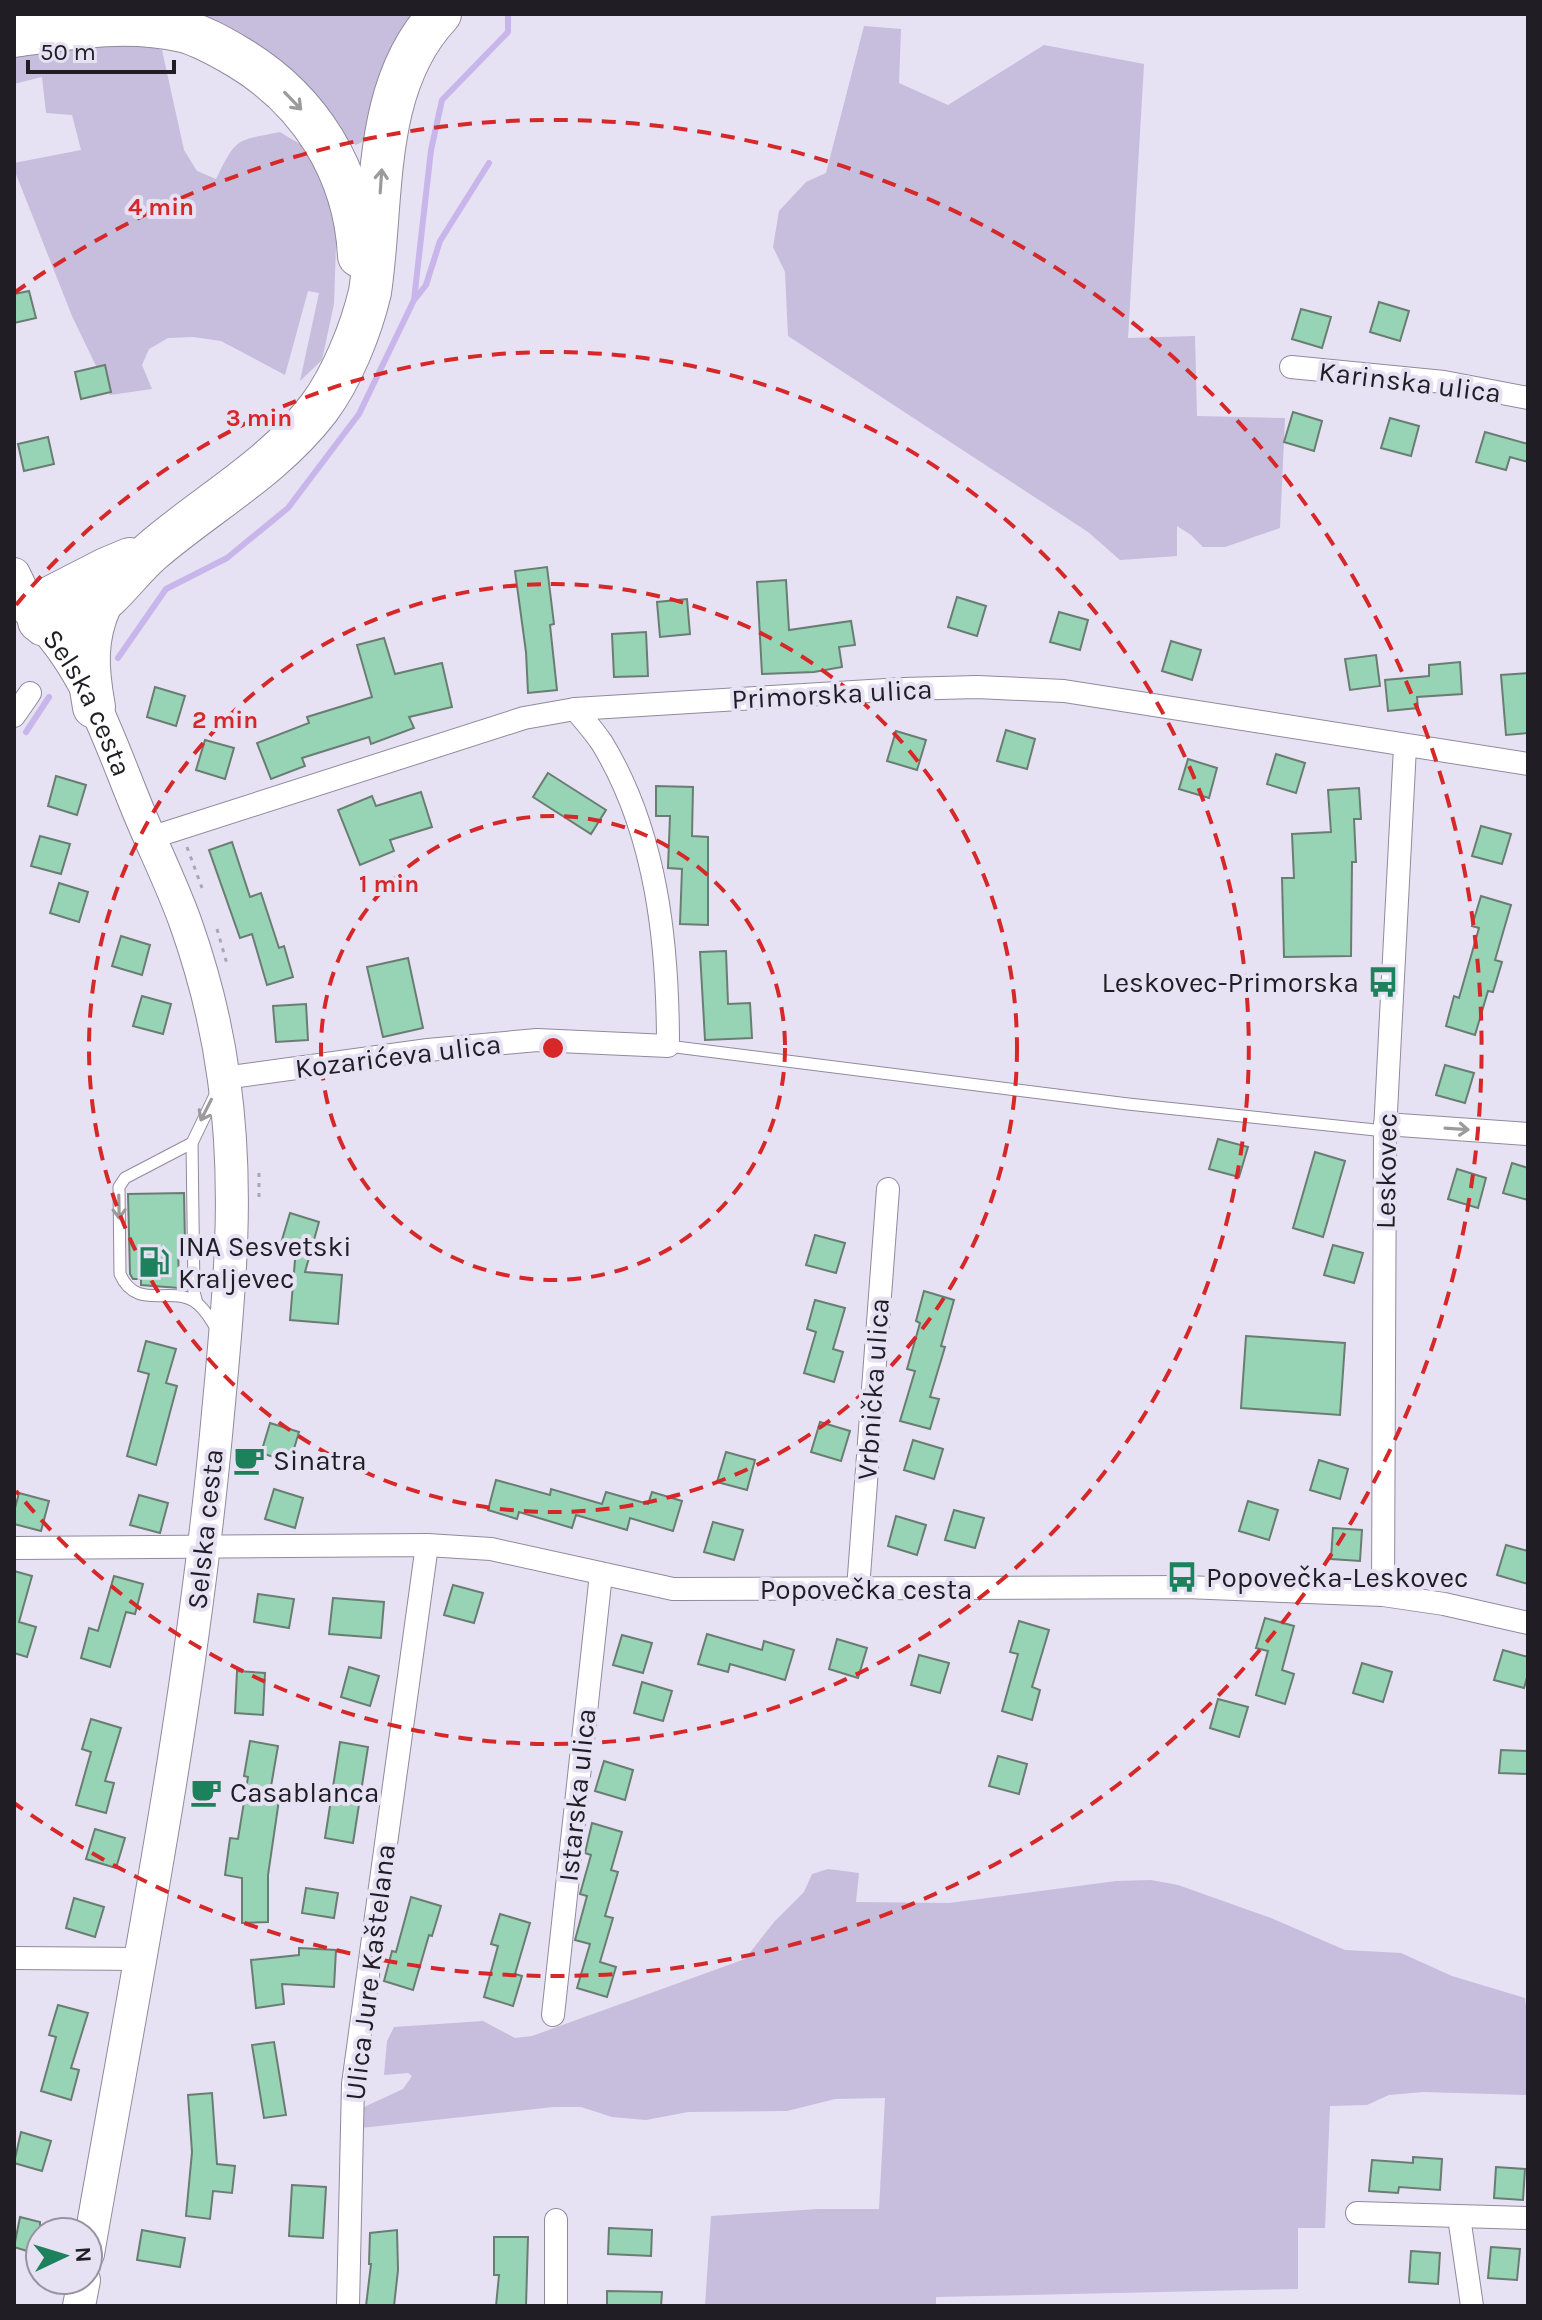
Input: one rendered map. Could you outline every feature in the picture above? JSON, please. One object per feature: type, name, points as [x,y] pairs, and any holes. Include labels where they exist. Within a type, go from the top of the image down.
[{"type":"highway","points":[[14,19],[43,14]]},
{"type":"highway","points":[[28,601],[59,623],[70,621],[101,603],[150,552],[241,485],[291,441],[330,392],[365,316],[390,111],[417,43],[440,14]]},
{"type":"highway","points":[[14,36],[87,25],[143,25],[186,32],[224,48],[260,70],[294,100],[319,132],[350,196],[359,252],[353,340]]},
{"type":"highway","points":[[28,601],[150,552]]},
{"type":"highway","points":[[94,707],[88,648],[93,622],[101,603]]},
{"type":"main road","name":"Selska cesta","points":[[28,601],[66,654],[156,826],[208,996],[230,1126],[234,1205],[205,1547],[180,1726],[95,2216]]},
{"type":"main road","name":"Selska cesta","points":[[28,601],[57,676],[101,757],[156,826]]},
{"type":"street","name":"Karinska ulica","points":[[1291,367],[1444,382],[1528,398]]},
{"type":"street","name":"Primorska ulica","points":[[156,826],[524,718],[575,709],[903,689],[977,687],[1064,691],[1528,764]]},
{"type":"street","points":[[14,716],[30,693]]},
{"type":"street","points":[[575,709],[602,743],[631,803],[657,889],[668,982],[668,1046]]},
{"type":"street","name":"Leskovec","points":[[1383,1595],[1385,1127],[1405,747]]},
{"type":"street","name":"Kozarićeva ulica","points":[[224,1078],[428,1050],[537,1040],[668,1046]]},
{"type":"street","points":[[1385,1127],[1528,1134]]},
{"type":"street","name":"Vrbnička ulica","points":[[858,1589],[888,1189]]},
{"type":"street","name":"Popovečka cesta","points":[[14,1548],[427,1545],[491,1549],[673,1589],[1186,1587],[1383,1595],[1444,1604],[1528,1623]]},
{"type":"street","name":"Ulica Jure Kaštelana","points":[[348,2306],[353,2084],[427,1545]]},
{"type":"street","name":"Istarska ulica","points":[[553,2015],[601,1574]]},
{"type":"street","points":[[14,1958],[139,1959]]},
{"type":"street","points":[[1357,2213],[1528,2218]]},
{"type":"street","points":[[1459,2217],[1472,2306]]},
{"type":"street","points":[[556,2220],[556,2306]]},
{"type":"lane","points":[[668,1046],[1128,1104],[1385,1127]]},
{"type":"lane","points":[[224,1078],[192,1143],[194,1292],[197,1303],[224,1343]]},
{"type":"lane","points":[[192,1143],[125,1178],[119,1187],[120,1274],[124,1284],[142,1295],[185,1298],[197,1303]]},
{"type":"path","points":[[156,826],[204,894]]},
{"type":"path","points":[[214,920],[221,942]]},
{"type":"shaded area","points":[[175,14],[417,14],[366,140],[356,145]]},
{"type":"shaded area","points":[[864,26],[901,29],[899,83],[948,105],[1044,45],[1144,64],[1128,338],[1195,336],[1197,416],[1285,418],[1280,528],[1225,547],[1203,547],[1177,526],[1177,556],[1120,560],[1088,532],[788,336],[785,272],[773,247],[779,211],[806,182],[826,173]]},
{"type":"shaded area","points":[[109,36],[162,50],[184,150],[197,171],[216,179],[239,143],[280,132],[308,149],[337,215],[334,304],[322,360],[300,381],[319,293],[308,291],[285,375],[221,341],[193,337],[168,338],[149,349],[142,365],[152,389],[110,395],[72,316],[14,169],[14,163],[81,150],[72,115],[46,113],[42,77],[14,84],[14,52]]},
{"type":"shaded area","points":[[828,1869],[859,1873],[856,1902],[949,1903],[1116,1881],[1151,1880],[1178,1885],[1271,1918],[1345,1950],[1401,1953],[1452,1976],[1525,1998],[1528,2095],[1423,2092],[1389,2095],[1367,2105],[1330,2106],[1325,2228],[1298,2228],[1298,2289],[936,2297],[936,2306],[705,2306],[711,2216],[817,2209],[879,2209],[885,2098],[835,2099],[787,2111],[688,2112],[646,2120],[612,2117],[581,2107],[553,2107],[361,2128],[362,2108],[403,2089],[412,2076],[408,2073],[384,2075],[387,2041],[394,2027],[483,2021],[515,2038],[532,2036],[745,1959],[774,1922],[804,1892],[812,1874]]},
{"type":"building","points":[[29,291],[36,318],[14,323],[14,294]]},
{"type":"building","points":[[1379,302],[1409,311],[1400,341],[1370,332]]},
{"type":"building","points":[[1301,309],[1331,317],[1322,348],[1292,339]]},
{"type":"building","points":[[105,365],[111,392],[81,399],[75,372]]},
{"type":"building","points":[[1293,412],[1322,421],[1314,451],[1284,442]]},
{"type":"building","points":[[1390,418],[1419,426],[1411,456],[1381,448]]},
{"type":"building","points":[[1485,432],[1528,444],[1528,462],[1510,457],[1506,470],[1476,462]]},
{"type":"building","points":[[48,437],[54,464],[24,471],[18,444]]},
{"type":"building","points":[[547,567],[557,690],[528,693],[515,571]]},
{"type":"building","points":[[786,580],[789,630],[851,621],[855,645],[839,647],[842,667],[814,672],[762,674],[757,582]]},
{"type":"building","points":[[957,597],[986,606],[977,636],[948,627]]},
{"type":"building","points":[[687,599],[690,634],[660,637],[657,602]]},
{"type":"building","points":[[1059,612],[1088,620],[1080,650],[1050,642]]},
{"type":"building","points":[[646,632],[648,676],[614,677],[612,634]]},
{"type":"building","points":[[384,638],[395,674],[442,663],[452,707],[409,717],[414,728],[371,744],[369,737],[302,758],[305,766],[271,779],[257,743],[309,723],[307,717],[372,697],[357,645]]},
{"type":"building","points":[[1171,641],[1201,650],[1192,680],[1162,671]]},
{"type":"building","points":[[1376,655],[1380,686],[1350,690],[1345,659]]},
{"type":"building","points":[[1460,662],[1462,694],[1417,697],[1418,708],[1388,711],[1385,680],[1429,676],[1429,665]]},
{"type":"building","points":[[1528,673],[1528,733],[1506,735],[1501,675]]},
{"type":"building","points":[[155,687],[185,696],[176,726],[147,717]]},
{"type":"building","points":[[1006,730],[1035,739],[1027,769],[997,761]]},
{"type":"building","points":[[896,731],[926,740],[917,770],[887,761]]},
{"type":"building","points":[[205,740],[234,748],[225,779],[196,770]]},
{"type":"building","points":[[1276,754],[1305,763],[1296,793],[1267,784]]},
{"type":"building","points":[[1188,759],[1217,768],[1209,798],[1179,789]]},
{"type":"building","points":[[548,773],[606,810],[591,834],[533,797]]},
{"type":"building","points":[[56,776],[86,785],[77,815],[48,806]]},
{"type":"building","points":[[656,786],[693,787],[692,836],[708,837],[708,925],[680,924],[682,869],[668,868],[670,816],[656,816]]},
{"type":"building","points":[[1359,788],[1361,819],[1354,819],[1356,862],[1352,862],[1351,956],[1284,957],[1282,878],[1294,878],[1292,834],[1331,832],[1328,790]]},
{"type":"building","points":[[421,792],[432,827],[390,840],[394,851],[360,865],[338,810],[372,796],[376,806]]},
{"type":"building","points":[[1481,826],[1511,834],[1502,864],[1472,856]]},
{"type":"building","points":[[40,836],[70,844],[61,874],[31,866]]},
{"type":"building","points":[[232,842],[250,897],[261,893],[279,948],[284,946],[293,977],[267,985],[252,934],[240,938],[209,850]]},
{"type":"building","points":[[59,883],[88,892],[79,922],[50,913]]},
{"type":"building","points":[[1481,896],[1511,905],[1495,960],[1502,962],[1493,992],[1488,991],[1475,1035],[1446,1026],[1454,996],[1459,998],[1479,928],[1472,926]]},
{"type":"building","points":[[121,936],[150,945],[142,975],[112,966]]},
{"type":"building","points":[[726,951],[728,1004],[750,1003],[752,1038],[705,1040],[700,952]]},
{"type":"building","points":[[408,958],[423,1028],[383,1037],[367,967]]},
{"type":"building","points":[[142,996],[171,1004],[163,1034],[133,1026]]},
{"type":"building","points":[[306,1004],[308,1040],[276,1042],[273,1006]]},
{"type":"building","points":[[1445,1065],[1474,1073],[1465,1103],[1436,1095]]},
{"type":"building","points":[[1218,1139],[1248,1147],[1239,1177],[1209,1169]]},
{"type":"building","points":[[1315,1152],[1345,1161],[1323,1237],[1293,1228]]},
{"type":"building","points":[[1512,1163],[1528,1168],[1528,1200],[1503,1193]]},
{"type":"building","points":[[1457,1169],[1486,1178],[1478,1208],[1448,1199]]},
{"type":"building","points":[[184,1193],[185,1244],[178,1244],[179,1288],[141,1285],[141,1279],[133,1279],[130,1274],[128,1194]]},
{"type":"building","points":[[290,1213],[319,1222],[305,1272],[342,1275],[338,1324],[290,1320],[296,1248],[281,1243]]},
{"type":"building","points":[[815,1235],[845,1243],[836,1273],[806,1265]]},
{"type":"building","points":[[1333,1245],[1363,1253],[1354,1283],[1324,1275]]},
{"type":"building","points":[[924,1291],[954,1300],[941,1346],[945,1347],[930,1397],[939,1399],[930,1429],[900,1421],[915,1371],[907,1369],[920,1323],[916,1321]]},
{"type":"building","points":[[815,1300],[845,1308],[833,1349],[843,1352],[834,1382],[804,1373],[816,1332],[807,1329]]},
{"type":"building","points":[[1246,1336],[1345,1343],[1340,1415],[1241,1408]]},
{"type":"building","points":[[146,1341],[176,1349],[166,1383],[177,1386],[156,1465],[127,1456],[149,1374],[138,1371]]},
{"type":"building","points":[[820,1422],[850,1431],[841,1461],[811,1452]]},
{"type":"building","points":[[270,1423],[299,1432],[290,1462],[261,1453]]},
{"type":"building","points":[[913,1440],[943,1449],[934,1479],[904,1470]]},
{"type":"building","points":[[726,1452],[755,1460],[747,1490],[717,1482]]},
{"type":"building","points":[[1319,1460],[1348,1469],[1340,1499],[1310,1490]]},
{"type":"building","points":[[496,1480],[550,1495],[551,1489],[602,1504],[606,1492],[648,1504],[652,1492],[682,1501],[673,1531],[630,1518],[627,1530],[576,1515],[572,1528],[519,1512],[517,1519],[488,1510]]},
{"type":"building","points":[[274,1489],[303,1498],[295,1528],[265,1519]]},
{"type":"building","points":[[19,1493],[49,1501],[41,1531],[14,1524]]},
{"type":"building","points":[[139,1495],[168,1503],[160,1533],[130,1525]]},
{"type":"building","points":[[1248,1501],[1278,1510],[1269,1540],[1239,1531]]},
{"type":"building","points":[[954,1510],[984,1518],[975,1548],[945,1540]]},
{"type":"building","points":[[896,1516],[926,1525],[917,1555],[888,1546]]},
{"type":"building","points":[[713,1522],[743,1530],[734,1560],[704,1552]]},
{"type":"building","points":[[1333,1528],[1362,1530],[1360,1561],[1331,1559]]},
{"type":"building","points":[[1506,1545],[1528,1551],[1528,1584],[1497,1575]]},
{"type":"building","points":[[14,1571],[32,1576],[19,1622],[36,1627],[27,1657],[14,1653]]},
{"type":"building","points":[[114,1576],[143,1584],[135,1614],[126,1612],[110,1667],[81,1658],[89,1628],[98,1631]]},
{"type":"building","points":[[453,1585],[483,1593],[474,1623],[444,1615]]},
{"type":"building","points":[[258,1594],[294,1599],[289,1628],[254,1622]]},
{"type":"building","points":[[333,1598],[384,1602],[381,1638],[329,1634]]},
{"type":"building","points":[[1265,1618],[1294,1626],[1282,1670],[1294,1674],[1285,1704],[1256,1695],[1268,1651],[1256,1648]]},
{"type":"building","points":[[1019,1621],[1049,1630],[1032,1687],[1040,1690],[1032,1720],[1002,1711],[1018,1654],[1010,1652]]},
{"type":"building","points":[[707,1634],[762,1650],[764,1641],[794,1650],[785,1680],[730,1664],[728,1672],[698,1664]]},
{"type":"building","points":[[622,1635],[652,1643],[643,1673],[613,1665]]},
{"type":"building","points":[[837,1639],[867,1648],[858,1678],[829,1669]]},
{"type":"building","points":[[1503,1650],[1528,1657],[1524,1688],[1494,1680]]},
{"type":"building","points":[[919,1655],[949,1663],[940,1693],[911,1685]]},
{"type":"building","points":[[1362,1663],[1392,1672],[1383,1702],[1353,1693]]},
{"type":"building","points":[[349,1667],[379,1676],[370,1706],[341,1697]]},
{"type":"building","points":[[237,1671],[265,1673],[263,1715],[235,1713]]},
{"type":"building","points":[[642,1682],[672,1691],[663,1721],[634,1713]]},
{"type":"building","points":[[1218,1699],[1248,1707],[1239,1737],[1210,1728]]},
{"type":"building","points":[[91,1719],[121,1728],[105,1781],[114,1783],[106,1813],[76,1805],[91,1752],[82,1749]]},
{"type":"building","points":[[250,1741],[278,1746],[269,1798],[279,1800],[268,1875],[268,1922],[242,1923],[242,1878],[225,1875],[230,1838],[238,1839]]},
{"type":"building","points":[[340,1742],[368,1747],[353,1843],[325,1838]]},
{"type":"building","points":[[1501,1750],[1528,1751],[1528,1774],[1499,1773]]},
{"type":"building","points":[[998,1756],[1027,1764],[1019,1794],[989,1786]]},
{"type":"building","points":[[604,1761],[633,1770],[625,1800],[595,1791]]},
{"type":"building","points":[[592,1823],[622,1832],[611,1870],[618,1872],[605,1916],[613,1918],[600,1962],[616,1967],[607,1997],[577,1988],[590,1944],[575,1940],[587,1896],[580,1894],[591,1855],[585,1853]]},
{"type":"building","points":[[95,1829],[125,1838],[116,1868],[86,1859]]},
{"type":"building","points":[[306,1888],[338,1893],[334,1918],[302,1913]]},
{"type":"building","points":[[411,1897],[441,1906],[413,1990],[384,1981],[392,1951],[396,1952]]},
{"type":"building","points":[[74,1898],[104,1907],[95,1937],[66,1928]]},
{"type":"building","points":[[500,1914],[530,1923],[515,1974],[522,1976],[513,2006],[484,1997],[498,1946],[491,1944]]},
{"type":"building","points":[[299,1948],[336,1950],[334,1987],[282,1984],[284,2004],[256,2008],[251,1960],[299,1955]]},
{"type":"building","points":[[58,2005],[88,2013],[71,2068],[79,2070],[71,2100],[41,2091],[56,2037],[49,2035]]},
{"type":"building","points":[[274,2042],[286,2115],[264,2118],[252,2045]]},
{"type":"building","points":[[212,2093],[217,2164],[235,2166],[232,2193],[213,2191],[210,2219],[186,2216],[192,2152],[188,2095]]},
{"type":"building","points":[[21,2132],[51,2141],[42,2171],[14,2163]]},
{"type":"building","points":[[1413,2157],[1442,2159],[1440,2190],[1399,2187],[1398,2193],[1369,2191],[1372,2160],[1413,2163]]},
{"type":"building","points":[[1496,2167],[1525,2169],[1523,2200],[1494,2198]]},
{"type":"building","points":[[292,2185],[326,2187],[323,2238],[289,2236]]},
{"type":"building","points":[[20,2217],[24,2218],[24,2250],[14,2247]]},
{"type":"building","points":[[609,2228],[652,2230],[651,2256],[608,2254]]},
{"type":"building","points":[[142,2230],[185,2238],[180,2267],[137,2260]]},
{"type":"building","points":[[397,2230],[398,2270],[394,2306],[366,2306],[371,2264],[370,2233]]},
{"type":"building","points":[[494,2237],[528,2237],[526,2306],[496,2306],[499,2275],[494,2275]]},
{"type":"building","points":[[1491,2247],[1520,2249],[1517,2280],[1488,2278]]},
{"type":"building","points":[[1411,2251],[1440,2253],[1438,2284],[1409,2282]]},
{"type":"building","points":[[607,2291],[662,2292],[661,2306],[607,2306]]},
{"type":"waterway","points":[[118,658],[166,589],[227,558],[288,508],[359,414],[414,300],[431,150],[442,100],[508,32],[508,14]]},
{"type":"waterway","points":[[415,299],[426,285],[440,241],[489,163]]},
{"type":"waterway","points":[[26,732],[49,697]]},
{"type":"place","name":"Leskovec-Primorska","points":[[1383,982]]},
{"type":"place","name":"INA Sesvetski Kraljevec","points":[[154,1262]]},
{"type":"place","name":"Sinatra","points":[[249,1460]]},
{"type":"place","name":"Popovečka-Leskovec","points":[[1182,1577]]},
{"type":"place","name":"Casablanca","points":[[206,1792]]}]
